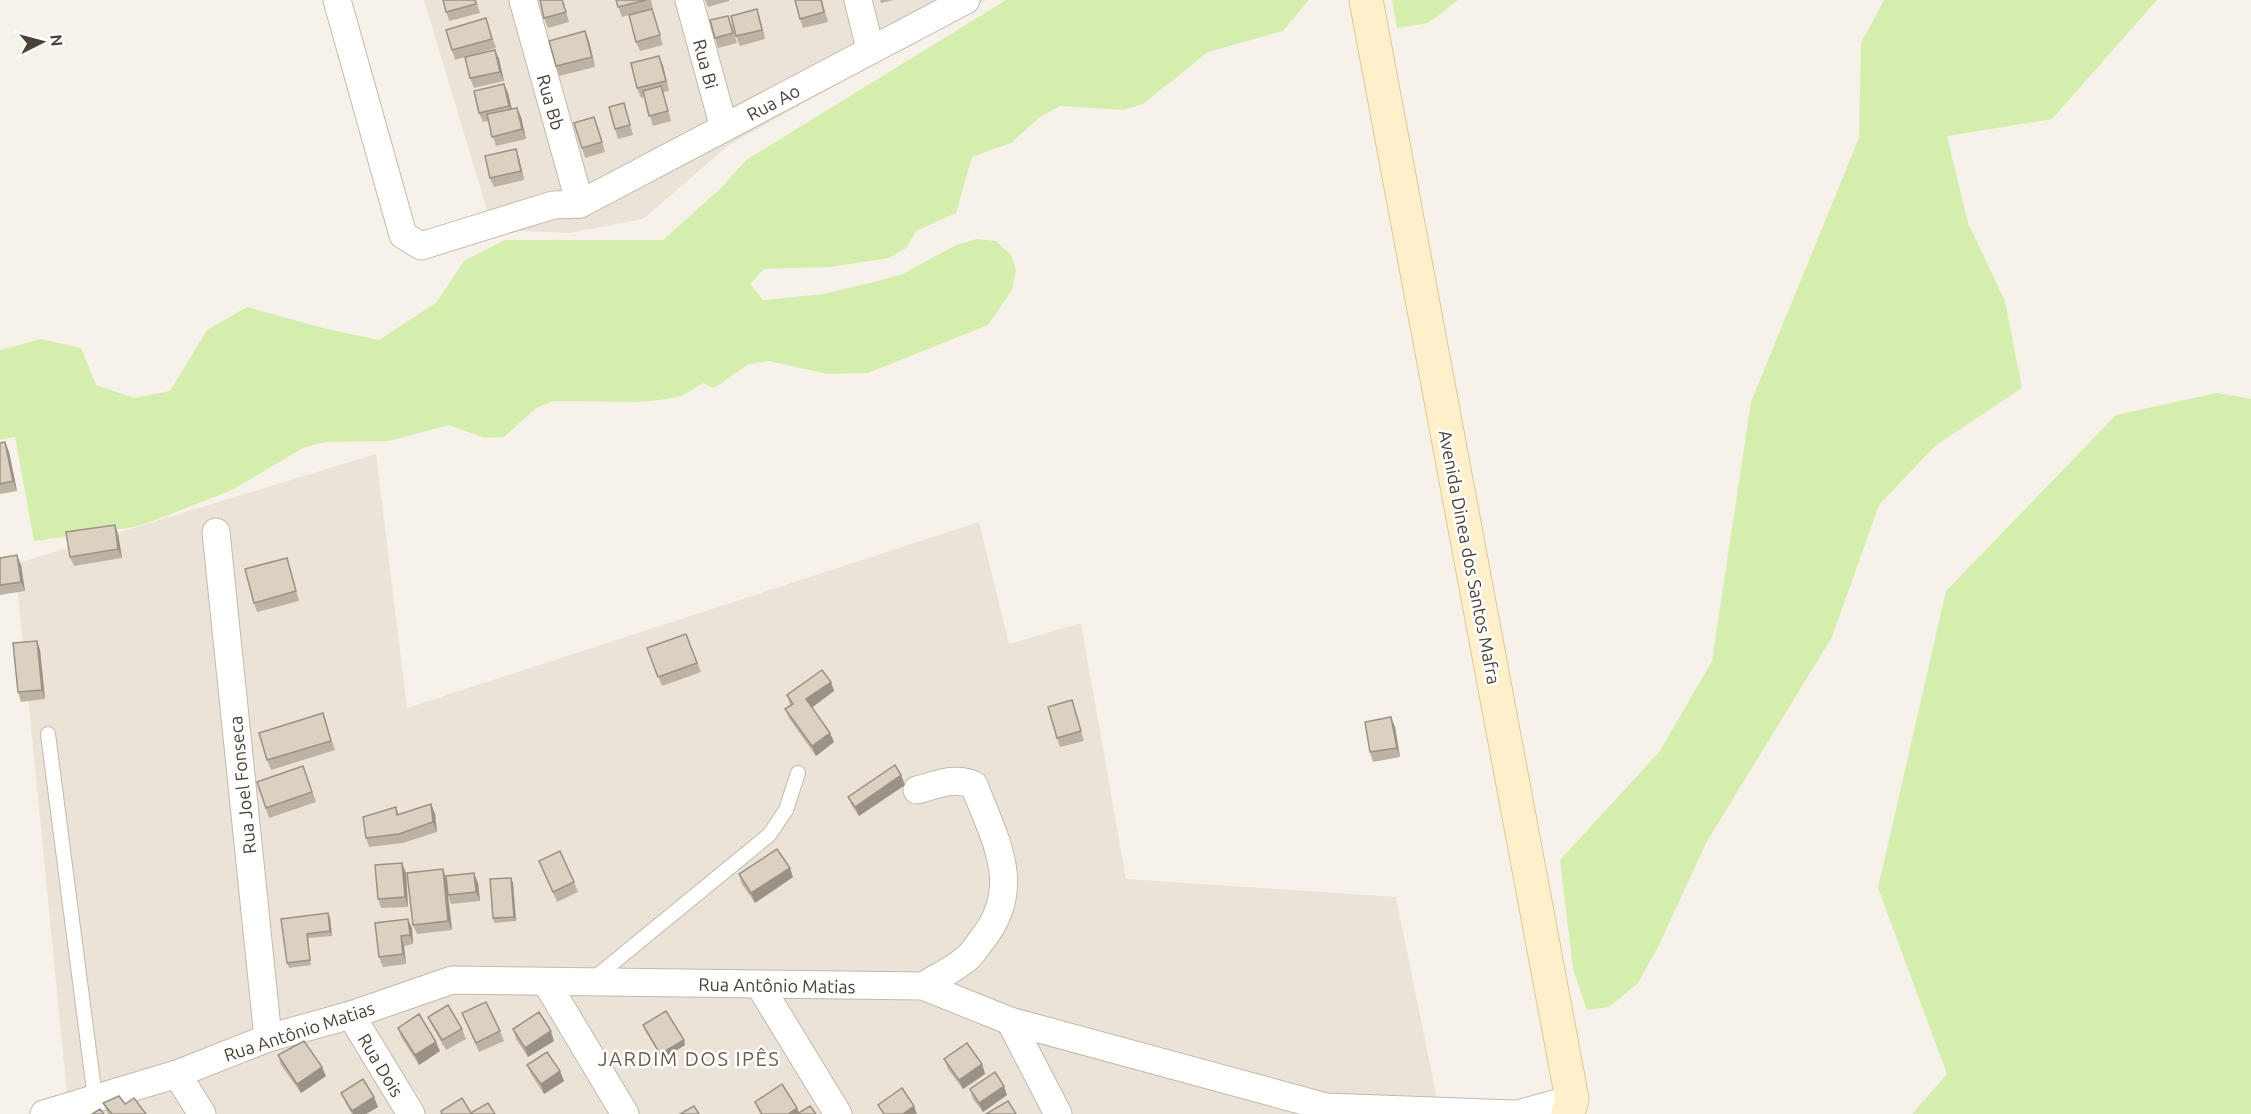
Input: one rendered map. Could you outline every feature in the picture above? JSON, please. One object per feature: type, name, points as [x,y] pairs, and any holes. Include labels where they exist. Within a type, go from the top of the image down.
[{"type":"street","points":[[337,0],[403,236],[421,246],[553,205],[580,204]]},
{"type":"street","name":"Rua Bb","points":[[523,0],[580,204]]},
{"type":"street","name":"Rua Bi","points":[[689,0],[724,128]]},
{"type":"street","points":[[858,0],[870,49]]},
{"type":"street","name":"Rua Ao","points":[[580,204],[966,0]]},
{"type":"street","name":"Avenida Dinea dos Santos Mafra","points":[[1366,0],[1570,1106]]},
{"type":"street","name":"Rua Joel Fonseca","points":[[216,532],[268,1038]]},
{"type":"street","points":[[918,790],[953,780],[964,780],[974,785],[1002,859],[1005,883],[1000,911],[967,959],[923,986]]},
{"type":"street","name":"Rua Antônio Matias","points":[[44,1114],[177,1074],[268,1038],[351,1015],[453,980],[760,986],[923,986],[1010,1021],[1322,1110],[1513,1114]]},
{"type":"street","points":[[546,982],[625,1114]]},
{"type":"street","points":[[760,986],[838,1114]]},
{"type":"street","name":"Rua Dois","points":[[351,1015],[411,1114]]},
{"type":"street","points":[[1010,1021],[1058,1114]]},
{"type":"street","points":[[177,1074],[202,1114]]},
{"type":"street","points":[[1518,1114],[1570,1106]]},
{"type":"lane","points":[[48,734],[95,1098]]},
{"type":"lane","points":[[590,982],[769,835],[786,810],[798,773]]},
{"type":"shaded area","points":[[424,0],[986,0],[729,145],[643,219],[570,233],[493,230]]},
{"type":"shaded area","points":[[376,454],[407,708],[979,522],[1009,644],[1081,623],[1126,879],[1396,897],[1440,1114],[69,1114],[15,564]]},
{"type":"green space","points":[[1006,0],[1309,0],[1283,31],[1208,52],[1143,104],[1124,110],[1060,106],[1040,117],[1011,143],[972,157],[956,213],[916,231],[906,248],[889,258],[830,267],[764,269],[750,284],[763,300],[823,294],[903,274],[956,245],[977,239],[996,241],[1011,255],[1016,270],[1012,290],[988,325],[868,373],[827,374],[769,361],[749,364],[714,388],[703,383],[682,396],[639,402],[554,401],[536,408],[504,437],[485,438],[449,425],[389,441],[325,442],[303,448],[232,490],[153,521],[134,527],[34,541],[15,437],[0,440],[0,350],[41,339],[81,348],[96,385],[134,398],[170,391],[207,330],[247,307],[323,328],[379,340],[437,302],[464,261],[505,240],[663,240],[721,188],[746,160]]},
{"type":"green space","points":[[1392,0],[1458,0],[1428,23],[1397,28]]},
{"type":"green space","points":[[1884,0],[2157,0],[2052,119],[1947,136],[1968,223],[2005,301],[2022,388],[1935,446],[1879,505],[1832,637],[1706,843],[1660,943],[1638,983],[1609,1007],[1587,1010],[1573,969],[1560,860],[1660,751],[1712,661],[1751,402],[1859,138],[1861,43]]},
{"type":"green space","points":[[2217,393],[2251,399],[2251,1114],[1912,1114],[1947,1074],[1878,888],[1946,591],[2116,415]]},
{"type":"building","points":[[443,0],[475,0],[476,4],[446,12]]},
{"type":"building","points":[[540,0],[562,0],[566,12],[544,18]]},
{"type":"building","points":[[616,0],[646,0],[618,7]]},
{"type":"building","points":[[795,0],[821,0],[824,12],[800,19]]},
{"type":"building","points":[[652,9],[660,35],[636,42],[629,15]]},
{"type":"building","points":[[757,9],[762,30],[736,36],[731,16]]},
{"type":"building","points":[[728,16],[733,33],[715,38],[710,20]]},
{"type":"building","points":[[486,18],[492,39],[452,50],[446,30]]},
{"type":"building","points":[[585,31],[592,57],[556,66],[549,41]]},
{"type":"building","points":[[495,50],[500,72],[470,78],[465,57]]},
{"type":"building","points":[[659,56],[666,81],[637,88],[631,63]]},
{"type":"building","points":[[504,84],[509,106],[479,113],[474,91]]},
{"type":"building","points":[[661,86],[668,111],[649,116],[643,91]]},
{"type":"building","points":[[624,103],[630,125],[615,129],[609,107]]},
{"type":"building","points":[[517,108],[522,129],[492,137],[487,114]]},
{"type":"building","points":[[594,117],[602,142],[582,148],[574,123]]},
{"type":"building","points":[[516,149],[521,171],[490,178],[485,156]]},
{"type":"building","points":[[5,442],[13,481],[0,484],[0,443]]},
{"type":"building","points":[[115,525],[118,549],[70,557],[66,532]]},
{"type":"building","points":[[17,555],[21,582],[0,585],[0,558]]},
{"type":"building","points":[[287,558],[296,591],[254,603],[245,569]]},
{"type":"building","points":[[686,634],[697,663],[658,677],[647,648]]},
{"type":"building","points":[[37,641],[42,690],[18,692],[13,643]]},
{"type":"building","points":[[822,670],[831,682],[806,699],[830,733],[812,746],[785,709],[793,704],[787,695]]},
{"type":"building","points":[[1072,700],[1081,731],[1057,738],[1048,707]]},
{"type":"building","points":[[323,713],[331,741],[267,760],[259,733]]},
{"type":"building","points":[[1391,717],[1397,748],[1370,752],[1365,722]]},
{"type":"building","points":[[895,765],[901,775],[855,807],[848,797]]},
{"type":"building","points":[[303,766],[312,792],[266,808],[257,782]]},
{"type":"building","points":[[431,804],[433,822],[399,834],[366,838],[363,817],[396,807],[397,815]]},
{"type":"building","points":[[777,849],[790,868],[751,893],[739,874]]},
{"type":"building","points":[[560,851],[574,882],[553,892],[539,861]]},
{"type":"building","points":[[402,863],[405,897],[378,899],[375,865]]},
{"type":"building","points":[[443,869],[448,921],[413,925],[407,873]]},
{"type":"building","points":[[474,873],[476,892],[448,895],[446,876]]},
{"type":"building","points":[[511,878],[514,917],[493,918],[490,879]]},
{"type":"building","points":[[328,913],[330,931],[307,934],[310,960],[287,963],[281,919]]},
{"type":"building","points":[[408,919],[410,935],[401,936],[403,954],[379,957],[375,923]]},
{"type":"building","points":[[486,1002],[500,1031],[476,1043],[462,1013]]},
{"type":"building","points":[[448,1005],[462,1029],[442,1040],[428,1017]]},
{"type":"building","points":[[666,1011],[684,1040],[660,1054],[643,1025]]},
{"type":"building","points":[[539,1012],[551,1031],[525,1048],[513,1029]]},
{"type":"building","points":[[419,1014],[436,1042],[415,1055],[398,1028]]},
{"type":"building","points":[[304,1041],[322,1067],[297,1084],[278,1055]]},
{"type":"building","points":[[967,1043],[982,1064],[959,1080],[944,1059]]},
{"type":"building","points":[[547,1052],[560,1071],[541,1084],[527,1065]]},
{"type":"building","points":[[995,1072],[1004,1086],[979,1103],[970,1089]]},
{"type":"building","points":[[363,1079],[374,1097],[352,1111],[341,1093]]},
{"type":"building","points":[[782,1084],[797,1108],[788,1114],[762,1114],[755,1102]]},
{"type":"building","points":[[902,1088],[914,1106],[903,1114],[884,1114],[878,1105]]},
{"type":"building","points":[[119,1096],[125,1104],[134,1098],[146,1114],[112,1114],[103,1103]]},
{"type":"building","points":[[462,1098],[471,1113],[488,1103],[495,1114],[442,1114],[441,1111]]},
{"type":"building","points":[[1008,1101],[1016,1114],[986,1114]]},
{"type":"building","points":[[694,1106],[699,1114],[680,1114]]},
{"type":"building","points":[[810,1106],[816,1114],[797,1114]]},
{"type":"building","points":[[100,1109],[104,1114],[92,1114]]},
{"type":"district","name":"JARDIM DOS IPÊS","points":[[689,1058]]}]
